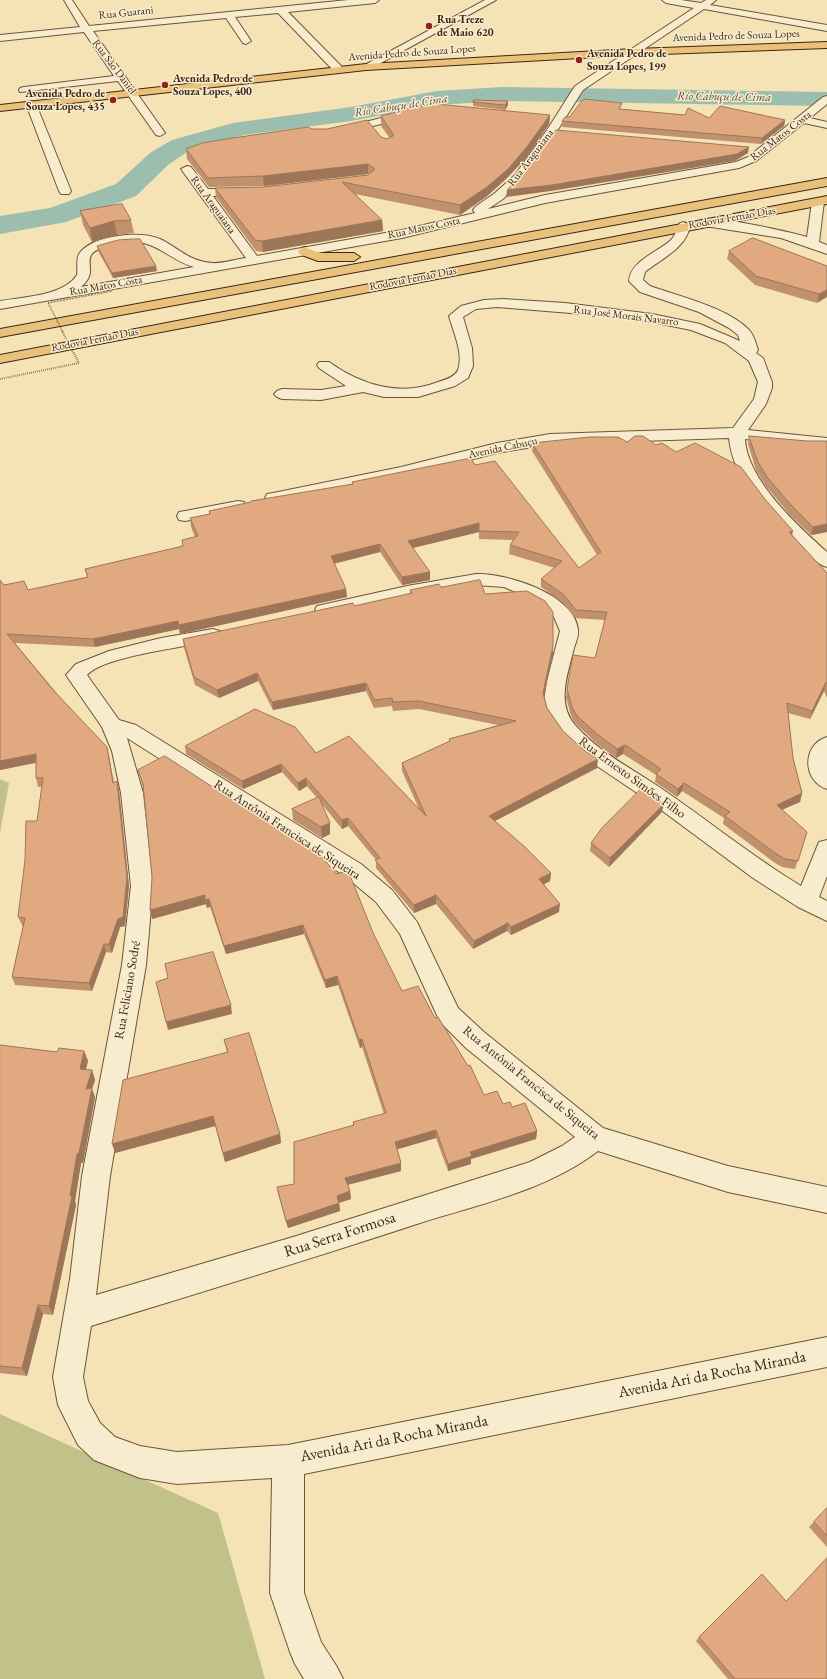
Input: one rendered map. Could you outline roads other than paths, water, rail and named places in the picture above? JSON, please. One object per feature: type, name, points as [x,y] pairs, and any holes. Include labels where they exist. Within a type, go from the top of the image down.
[{"type":"main road","name":"Avenida Pedro de Souza Lopes","points":[[0,108],[366,67],[634,52],[827,45]]},
{"type":"main road","name":"Rodovia Fernão Dias","points":[[0,333],[415,256],[827,182]]},
{"type":"main road","name":"Rodovia Fernão Dias","points":[[0,358],[684,226],[823,201]]},
{"type":"main road","points":[[304,251],[318,257],[415,256]]},
{"type":"street","name":"Rua São Daniel","points":[[68,0],[86,30],[134,93],[160,133]]},
{"type":"street","name":"Rua Guarani","points":[[0,38],[86,30],[218,12],[228,15],[375,0]]},
{"type":"street","points":[[366,67],[492,0]]},
{"type":"street","points":[[666,0],[827,28]]},
{"type":"street","points":[[634,52],[712,0]]},
{"type":"street","points":[[280,9],[339,70]]},
{"type":"street","points":[[228,15],[246,41]]},
{"type":"street","name":"Rua Araguaiana","points":[[463,220],[486,206],[510,187],[552,132],[579,88],[634,52]]},
{"type":"street","points":[[24,90],[122,78]]},
{"type":"street","name":"Rua Matos Costa","points":[[0,305],[402,234],[545,199],[739,165],[747,162],[764,150],[824,102]]},
{"type":"street","points":[[31,104],[65,191]]},
{"type":"street","points":[[333,132],[371,124],[422,110]]},
{"type":"street","points":[[544,118],[559,120]]},
{"type":"street","points":[[803,119],[827,125]]},
{"type":"street","points":[[371,124],[378,134]]},
{"type":"street","points":[[552,132],[567,133]]},
{"type":"street","points":[[748,148],[764,150]]},
{"type":"street","name":"Rua Araguaiana","points":[[187,169],[254,260]]},
{"type":"street","points":[[204,193],[256,191]]},
{"type":"street","points":[[813,242],[823,201]]},
{"type":"street","points":[[705,222],[768,231],[813,242],[827,250]]},
{"type":"street","points":[[684,226],[684,232],[680,239],[640,268],[636,274],[636,281],[645,288],[704,309],[734,325],[744,334],[753,355]]},
{"type":"street","points":[[57,295],[82,279],[86,271],[84,256],[89,248],[96,245],[146,238],[159,243],[180,258],[194,263],[215,267]]},
{"type":"street","name":"Rua José Morais Navarro","points":[[324,366],[348,382],[364,387],[407,394],[424,392],[442,387],[456,380],[464,373],[466,367],[466,357],[456,316],[460,311],[468,307],[484,304],[503,303],[670,320],[718,335],[738,345],[753,355],[761,368],[765,381],[763,395],[756,408],[737,433]]},
{"type":"street","points":[[282,394],[321,395],[364,387]]},
{"type":"street","points":[[737,433],[738,452],[748,475],[791,527],[827,562]]},
{"type":"street","name":"Avenida Cabuçu","points":[[185,516],[401,472],[526,442],[550,439],[737,433],[778,439],[827,443]]},
{"type":"street","name":"Rua Ernesto Simões Filho","points":[[303,614],[401,592],[477,580],[500,580],[532,592],[561,613],[567,623],[569,631],[556,691],[555,708],[560,720],[572,736],[586,748],[657,796],[780,886],[827,912]]},
{"type":"street","name":"Rua Feliciano Sodré","points":[[78,1315],[96,1176],[134,965],[142,886],[132,793],[122,751],[112,725],[76,678],[77,672],[83,666],[103,658],[228,632]]},
{"type":"street","name":"Rua Antônia Francisca de Siqueira","points":[[112,725],[129,730],[326,853],[352,870],[384,896],[409,929],[450,1015],[474,1040],[595,1138],[728,1179],[827,1200]]},
{"type":"street","points":[[827,744],[821,748],[817,758],[818,768],[827,781]]},
{"type":"street","points":[[806,901],[827,848]]},
{"type":"street","name":"Rua Serra Formosa","points":[[78,1315],[293,1251],[536,1173],[572,1155],[595,1138]]},
{"type":"street","name":"Avenida Ari da Rocha Miranda","points":[[78,1315],[68,1377],[73,1405],[88,1434],[105,1450],[140,1462],[177,1468],[288,1461],[827,1352]]},
{"type":"street","points":[[288,1461],[287,1593],[307,1652],[325,1679]]},
{"type":"waterway","name":"Rio Cabuçu de Cima","points":[[0,225],[56,216],[126,190],[159,159],[181,145],[242,128],[351,114],[437,98],[502,94],[827,99]]},
{"type":"place","name":"Rua Treze de Maio 620","points":[[429,26]]},
{"type":"place","name":"Avenida Pedro de Souza Lopes, 199","points":[[579,60]]},
{"type":"place","name":"Avenida Pedro de Souza Lopes, 400","points":[[165,85]]},
{"type":"place","name":"Avenida Pedro de Souza Lopes, 435","points":[[113,100]]}]
